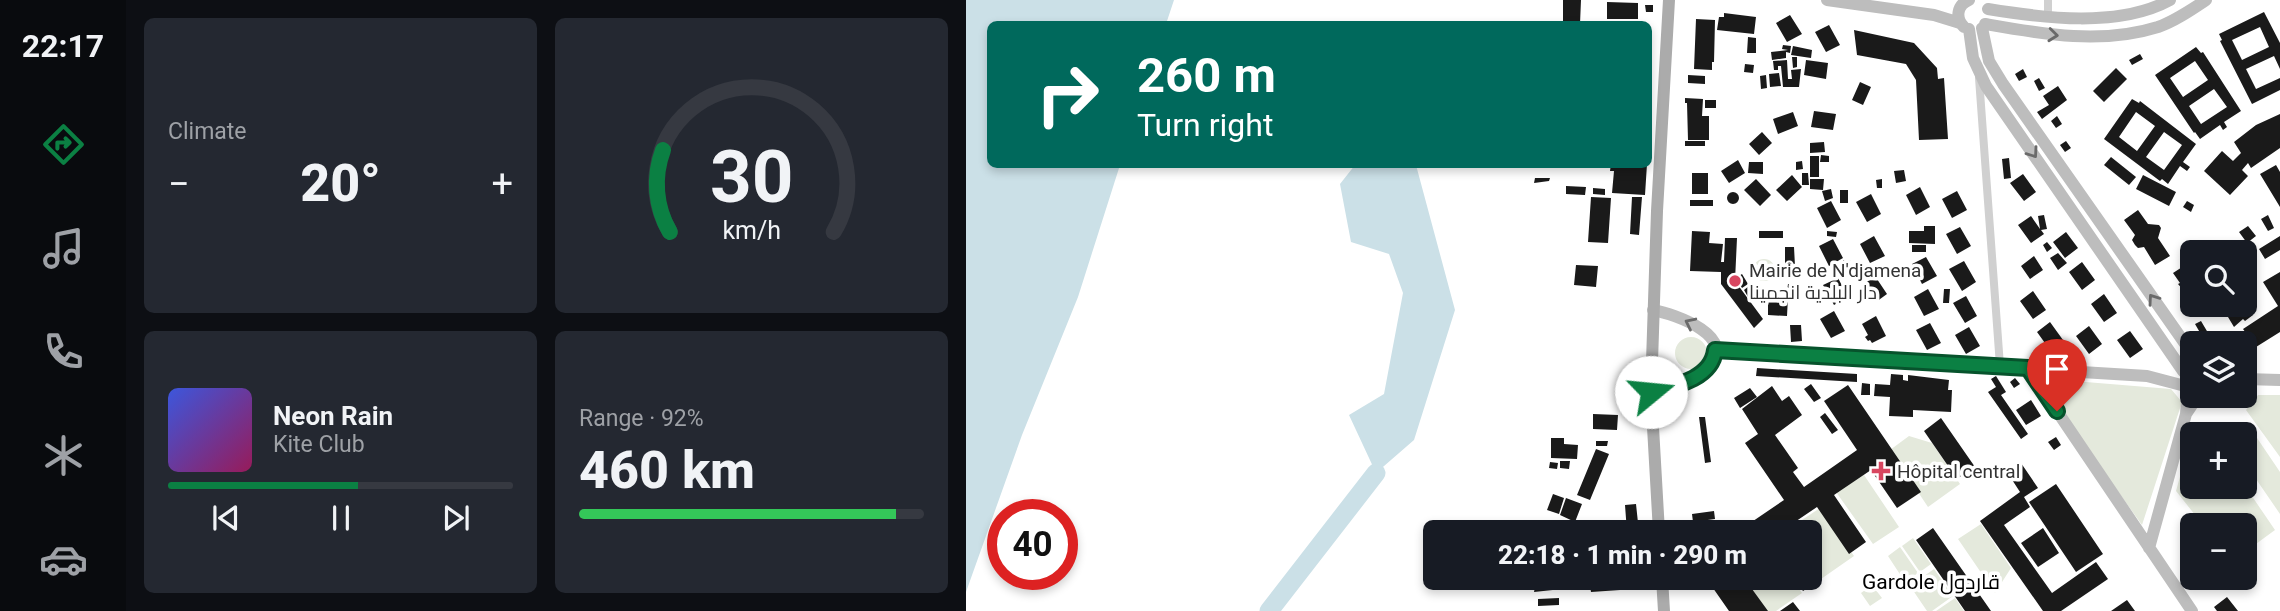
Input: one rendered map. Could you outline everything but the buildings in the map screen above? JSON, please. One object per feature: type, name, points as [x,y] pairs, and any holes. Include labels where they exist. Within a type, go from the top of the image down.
[{"type":"main road","points":[[1658,520],[1651,392],[1669,0]]},
{"type":"main road","points":[[1663,590],[1664,611]]},
{"type":"street","points":[[1827,0],[1934,15],[1974,26],[2095,37],[2160,26],[2206,0]]},
{"type":"street","points":[[1964,0],[1958,13],[1974,26],[1989,61],[2003,84],[2180,336]]},
{"type":"street","points":[[2048,0],[2048,15]]},
{"type":"street","points":[[1974,26],[1988,20],[1984,5],[2048,15],[2103,18],[2131,14],[2171,0]]},
{"type":"street","points":[[1974,26],[1973,58],[1998,104],[2180,368]]},
{"type":"street","points":[[1979,72],[2000,366]]},
{"type":"street","points":[[1651,392],[1699,376],[1710,367],[1715,350],[1708,334],[1699,326],[1653,310]]},
{"type":"street","points":[[1715,350],[2147,376],[2167,372],[2180,377]]},
{"type":"street","points":[[2028,368],[2192,611]]},
{"type":"street","points":[[2257,379],[2280,380]]},
{"type":"street","points":[[2149,548],[2187,408]]},
{"type":"shaded area","points":[[1764,259],[1772,262],[1775,270],[1772,278],[1764,281],[1756,278],[1753,270],[1756,262]]},
{"type":"shaded area","points":[[1691,337],[1702,342],[1707,353],[1702,364],[1691,369],[1680,364],[1675,353],[1680,342]]},
{"type":"shaded area","points":[[2037,378],[2171,389],[2180,400],[2180,408],[2142,525]]},
{"type":"shaded area","points":[[2280,395],[2280,457],[2246,410],[2257,408],[2257,396]]},
{"type":"shaded area","points":[[1909,436],[1932,443],[1960,484],[1928,507],[1890,450]]},
{"type":"shaded area","points":[[2257,438],[2280,472],[2280,514],[2257,480]]},
{"type":"shaded area","points":[[1864,475],[1899,527],[1873,544],[1836,492]]},
{"type":"shaded area","points":[[2180,477],[2180,496],[2176,491]]},
{"type":"shaded area","points":[[2182,499],[2254,499],[2275,530],[2257,543],[2257,513],[2193,513]]},
{"type":"shaded area","points":[[1820,508],[1854,556],[1822,578],[1822,520],[1802,520]]},
{"type":"shaded area","points":[[1981,524],[2011,568],[1995,593],[1958,539]]},
{"type":"shaded area","points":[[1913,538],[1931,564],[1920,572],[1902,546]]},
{"type":"shaded area","points":[[1900,547],[1918,573],[1905,582],[1888,556]]},
{"type":"shaded area","points":[[1934,569],[1953,596],[1932,611],[1927,611],[1910,586]]},
{"type":"shaded area","points":[[1872,585],[1882,598],[1870,606],[1861,593]]},
{"type":"shaded area","points":[[1752,590],[1800,590],[1802,593],[1776,611],[1767,611]]},
{"type":"shaded area","points":[[1955,598],[1964,611],[1936,611]]},
{"type":"water","points":[[966,0],[1174,0],[1167,21],[987,21],[987,168],[1119,168],[1078,297],[999,499],[987,499],[987,533],[966,592]]},
{"type":"water","points":[[1353,168],[1417,168],[1455,310],[1414,440],[1376,473],[1349,415],[1384,394],[1403,293],[1389,254],[1351,242],[1340,184]]},
{"type":"waterway","points":[[1269,611],[1376,473]]},
{"type":"place","name":"Mairie de N'djamena دار البلدية انجمينا","points":[[1735,281]]},
{"type":"place","name":"Hôpital central","points":[[1881,471]]},
{"type":"district","name":"Gardole قاردول","points":[[1931,582]]},
{"type":"route","points":[[1651,392],[1699,376],[1710,367],[1715,350],[2028,368],[2057,411]]}]
